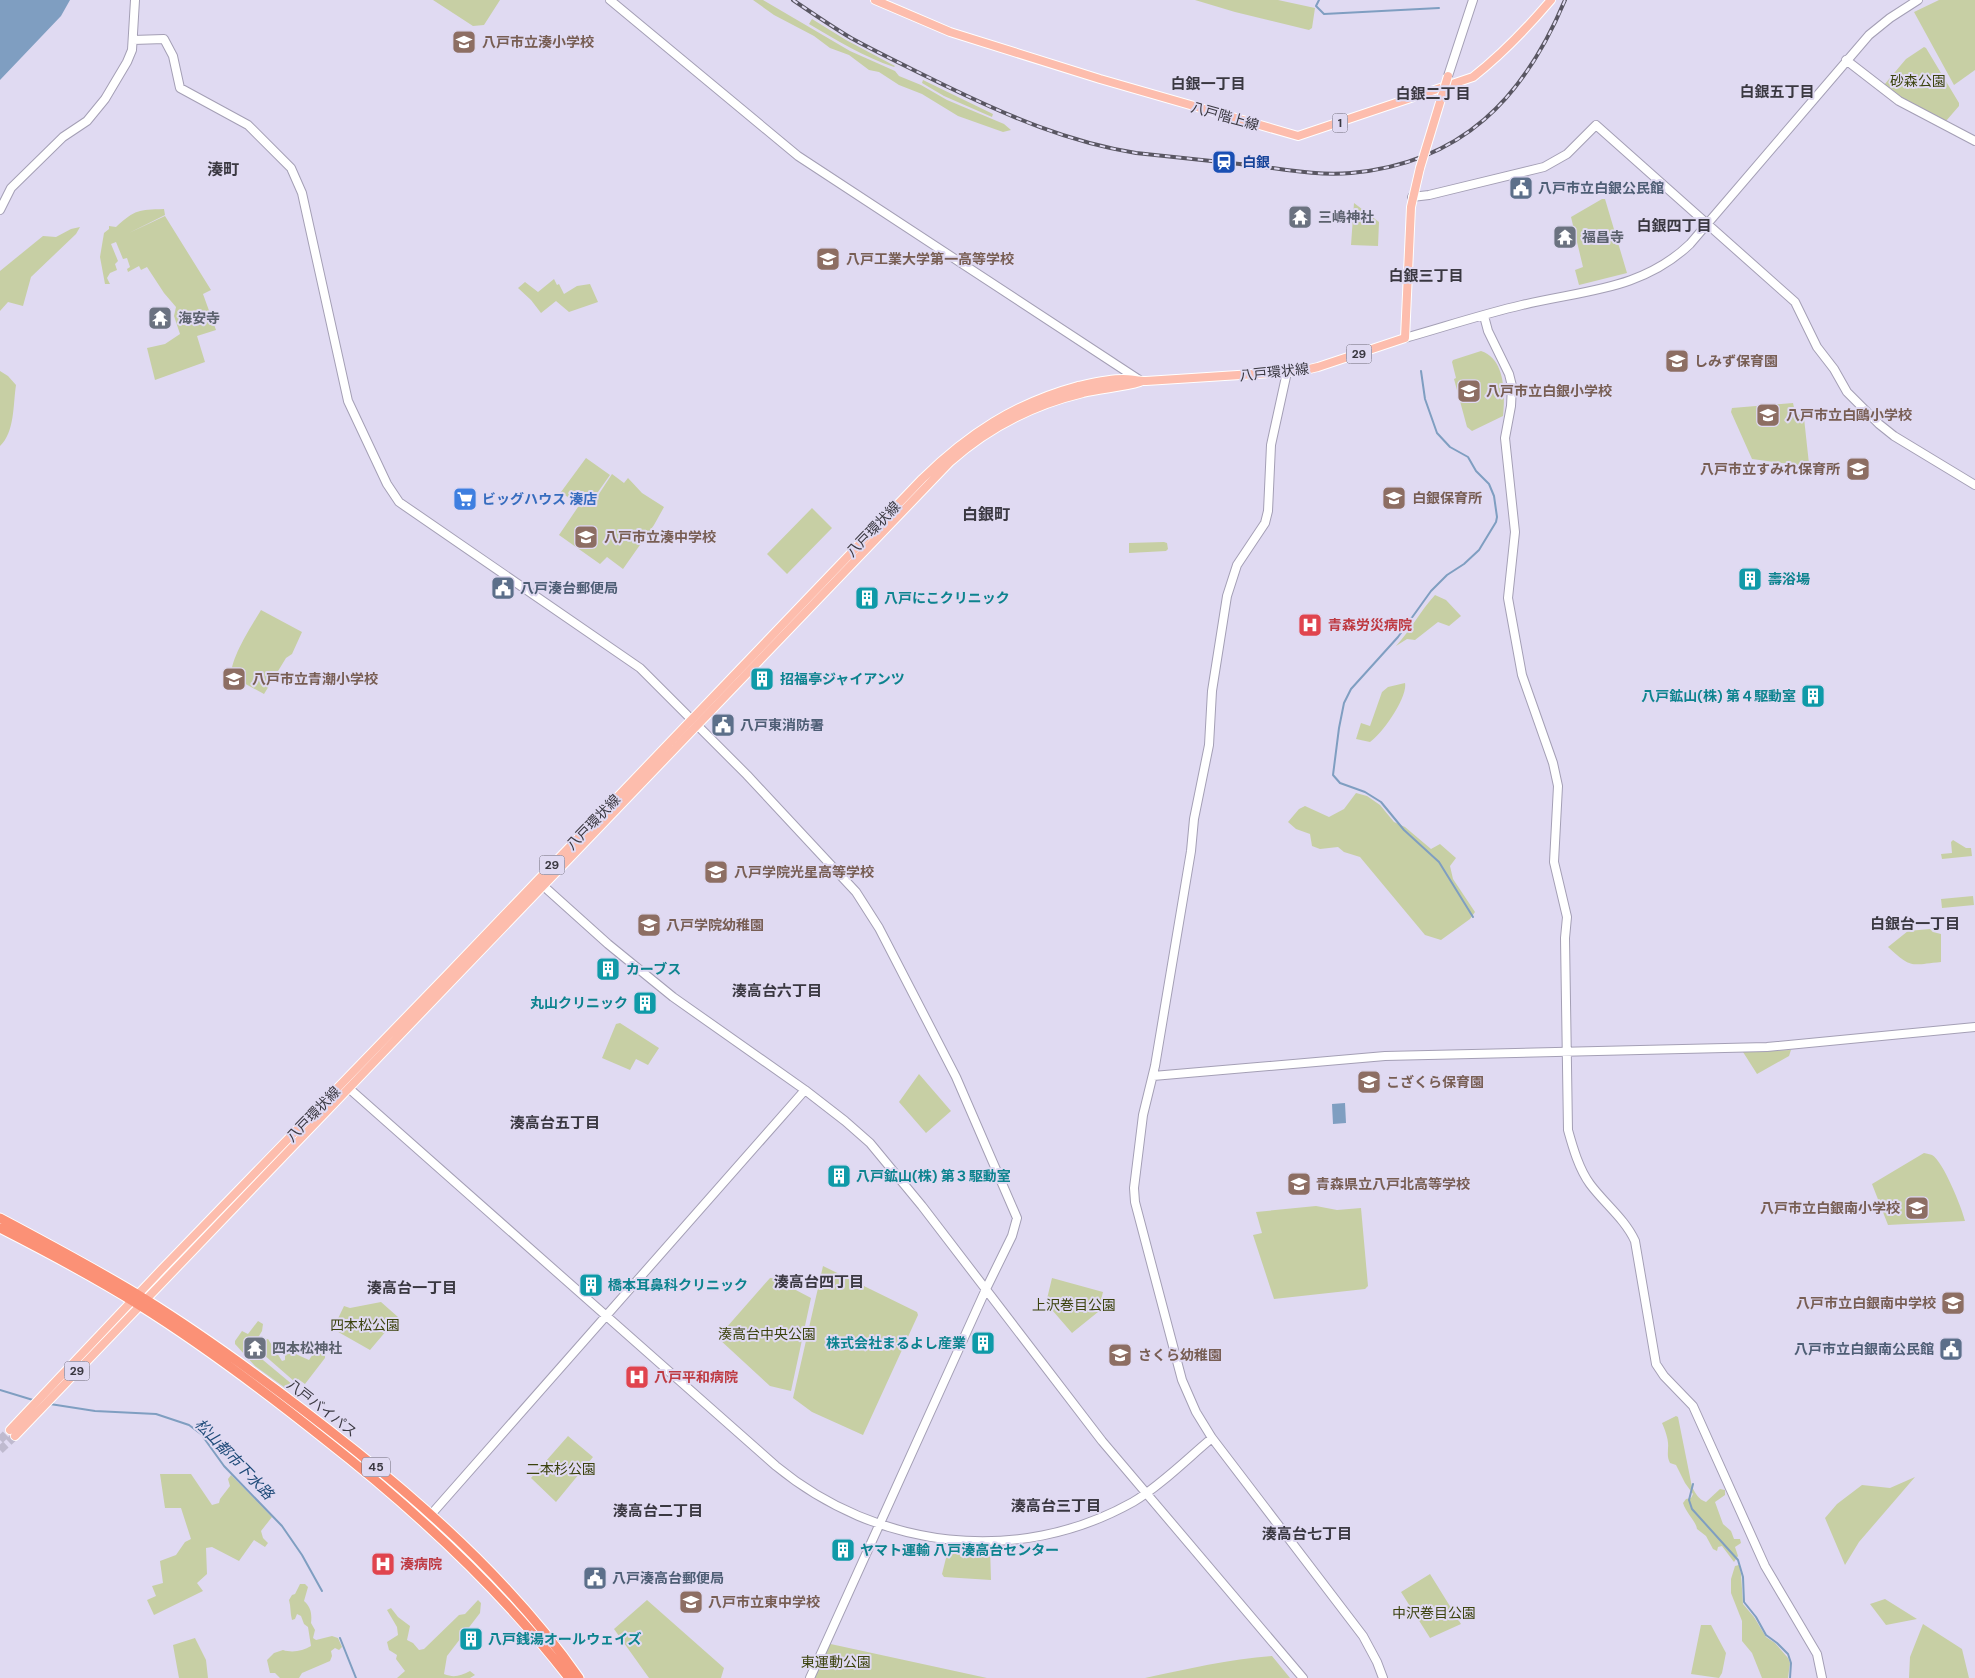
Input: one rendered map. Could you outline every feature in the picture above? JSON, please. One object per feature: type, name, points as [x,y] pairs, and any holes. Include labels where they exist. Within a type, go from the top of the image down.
[{"type":"highway","name":"八戸バイパス","points":[[0,1218],[59,1249],[139,1300],[428,1518],[515,1599],[579,1678]]},
{"type":"highway","name":"八戸バイパス","points":[[0,1228],[139,1300]]},
{"type":"highway","name":"八戸バイパス","points":[[428,1518],[520,1617],[569,1678]]},
{"type":"main road","name":"八戸階上線","points":[[875,0],[950,32],[1100,79],[1298,136],[1473,77],[1486,67],[1535,19],[1550,0]]},
{"type":"main road","points":[[1405,338],[1412,197],[1448,76]]},
{"type":"main road","name":"八戸環状線","points":[[12,1433],[541,883],[916,485],[955,448],[996,419],[1026,404],[1068,389],[1123,379],[1141,381],[1287,372],[1318,367],[1405,338]]},
{"type":"main road","name":"八戸環状線","points":[[694,722],[959,453],[995,428],[1044,405],[1084,392],[1130,385],[1141,381]]},
{"type":"street","points":[[0,210],[8,193],[22,177],[63,137],[87,121],[96,111],[127,62],[132,50],[135,0]]},
{"type":"street","points":[[610,0],[798,156],[1141,381]]},
{"type":"street","points":[[1448,76],[1473,0]]},
{"type":"street","points":[[1405,338],[1520,305],[1612,286],[1647,275],[1679,255],[1708,224],[1869,35],[1890,18],[1918,0]]},
{"type":"street","points":[[133,40],[164,39],[173,56],[180,88],[248,125],[291,168],[302,193],[348,401],[387,484],[399,502],[640,668],[814,846],[856,892],[879,928],[956,1077],[1017,1218],[1012,1236],[986,1289],[810,1678]]},
{"type":"street","points":[[1846,60],[1900,101],[1975,141]]},
{"type":"street","points":[[1412,197],[1429,195],[1544,167],[1567,154],[1596,125],[1794,302],[1817,347],[1834,369],[1847,392],[1863,409],[1894,436],[1975,485]]},
{"type":"street","points":[[1484,316],[1488,331],[1509,374],[1512,386],[1511,406],[1505,438],[1515,532],[1508,598],[1522,675],[1553,763],[1559,791],[1554,862],[1567,917],[1565,938],[1568,1130],[1573,1147],[1589,1183],[1631,1231],[1635,1241],[1656,1364],[1664,1376],[1693,1406],[1766,1566],[1817,1654],[1822,1678]]},
{"type":"street","points":[[1111,361],[1116,370],[1111,380]]},
{"type":"street","points":[[1287,372],[1271,445],[1268,511],[1265,523],[1236,565],[1227,596],[1212,691],[1209,745],[1194,819],[1191,851],[1153,1076],[1144,1116],[1134,1188],[1136,1213],[1182,1380],[1196,1412],[1212,1438],[1363,1636],[1383,1678]]},
{"type":"street","points":[[541,883],[608,944],[673,997],[805,1090],[845,1121],[880,1155],[922,1206],[1102,1441],[1302,1678]]},
{"type":"street","points":[[1153,1076],[1385,1056],[1767,1047],[1975,1027]]},
{"type":"street","points":[[346,1086],[796,1483],[833,1505],[879,1525],[916,1535],[946,1540],[984,1541],[1021,1538],[1070,1528],[1095,1519],[1146,1493],[1212,1438]]},
{"type":"street","points":[[428,1518],[805,1090]]},
{"type":"green space","points":[[433,0],[500,0],[484,25],[473,26]]},
{"type":"green space","points":[[753,0],[763,0],[850,51],[895,71],[899,76],[921,85],[947,100],[1004,124],[1011,130],[1003,132],[958,116],[922,94],[899,85],[879,72],[869,70],[849,55],[830,48],[814,36],[774,15]]},
{"type":"green space","points":[[1195,0],[1278,0],[1315,8],[1312,28],[1309,30]]},
{"type":"green space","points":[[1939,0],[1975,0],[1975,70],[1954,85],[1914,12]]},
{"type":"green space","points":[[812,19],[846,40],[895,66],[872,58],[840,42],[809,24]]},
{"type":"green space","name":"砂森公園","points":[[1924,47],[1959,103],[1959,106],[1946,121],[1901,98],[1884,85],[1906,59]]},
{"type":"green space","points":[[923,80],[993,114],[992,117],[944,96],[922,83]]},
{"type":"green space","points":[[1605,199],[1627,273],[1579,285],[1575,270],[1583,267],[1571,217]]},
{"type":"green space","points":[[1354,203],[1379,222],[1378,246],[1351,245]]},
{"type":"green space","points":[[164,209],[165,215],[129,233],[165,216],[211,290],[203,294],[216,330],[197,336],[205,362],[155,380],[147,348],[165,344],[180,334],[174,316],[176,307],[147,267],[141,270],[139,266],[128,272],[127,269],[130,267],[127,258],[123,259],[116,242],[111,244],[118,261],[115,264],[117,270],[110,273],[107,278],[110,284],[105,284],[100,257],[104,233],[109,229],[109,226],[116,227],[128,217],[138,212]]},
{"type":"green space","points":[[80,227],[76,234],[31,277],[23,306],[8,302],[0,311],[0,271],[43,236],[56,237],[71,229]]},
{"type":"green space","points":[[554,279],[564,294],[577,286],[590,284],[598,302],[569,312],[556,301],[541,313],[518,288],[525,282],[538,292]]},
{"type":"green space","points":[[1481,351],[1489,355],[1499,370],[1504,388],[1503,416],[1472,431],[1467,427],[1454,379],[1456,378],[1452,362],[1453,360]]},
{"type":"green space","points":[[0,371],[8,376],[16,385],[11,426],[0,446]]},
{"type":"green space","points":[[1793,403],[1795,412],[1804,418],[1809,464],[1805,466],[1752,459],[1731,412],[1732,408]]},
{"type":"green space","points":[[586,458],[610,475],[593,499],[578,505],[561,492]]},
{"type":"green space","points":[[612,474],[624,483],[628,478],[642,493],[664,507],[654,525],[623,569],[607,557],[600,564],[559,535],[578,507],[595,500]]},
{"type":"green space","points":[[812,508],[832,528],[787,574],[767,554]]},
{"type":"green space","points":[[1129,543],[1167,543],[1168,549],[1166,551],[1129,553]]},
{"type":"green space","points":[[1435,595],[1446,600],[1461,616],[1449,626],[1438,622],[1415,640],[1407,639],[1396,646],[1425,607]]},
{"type":"green space","points":[[261,610],[302,632],[292,654],[286,658],[264,694],[231,676],[238,651]]},
{"type":"green space","points":[[1405,683],[1405,689],[1398,706],[1375,738],[1370,742],[1356,739],[1361,723],[1370,726],[1382,692],[1388,687]]},
{"type":"green space","points":[[1356,793],[1367,796],[1380,805],[1394,822],[1405,827],[1431,849],[1440,844],[1456,858],[1450,866],[1453,879],[1475,912],[1470,919],[1441,940],[1425,935],[1360,857],[1344,852],[1338,847],[1320,849],[1312,846],[1310,834],[1296,829],[1288,822],[1299,809],[1305,806],[1329,817],[1344,809]]},
{"type":"green space","points":[[1953,840],[1966,848],[1971,848],[1972,856],[1942,859],[1941,854],[1952,853],[1951,842]]},
{"type":"green space","points":[[1973,896],[1974,905],[1942,908],[1941,899]]},
{"type":"green space","points":[[1930,929],[1941,934],[1941,962],[1912,964],[1902,959],[1888,947],[1908,931]]},
{"type":"green space","points":[[620,1023],[659,1048],[648,1065],[636,1059],[630,1070],[602,1058],[616,1024]]},
{"type":"green space","points":[[1791,1050],[1789,1056],[1757,1074],[1743,1052]]},
{"type":"green space","points":[[919,1074],[951,1111],[926,1133],[899,1102]]},
{"type":"green space","points":[[1924,1153],[1932,1155],[1941,1166],[1956,1196],[1965,1221],[1888,1225],[1872,1184]]},
{"type":"green space","points":[[1316,1206],[1337,1210],[1361,1208],[1368,1286],[1365,1289],[1274,1299],[1253,1235],[1262,1233],[1256,1212]]},
{"type":"green space","points":[[823,1266],[917,1312],[918,1315],[863,1435],[812,1412],[793,1398]]},
{"type":"green space","name":"湊高台中央公園","points":[[770,1278],[811,1298],[791,1391],[770,1386],[719,1339],[719,1336]]},
{"type":"green space","name":"上沢巻目公園","points":[[1052,1278],[1103,1292],[1098,1312],[1072,1333],[1046,1303]]},
{"type":"green space","name":"四本松公園","points":[[381,1302],[398,1317],[370,1350],[333,1329],[344,1306],[350,1308]]},
{"type":"green space","points":[[258,1321],[263,1324],[262,1331],[256,1341],[249,1339],[245,1345],[293,1385],[288,1390],[255,1366],[235,1344],[242,1331],[248,1334]]},
{"type":"green space","points":[[268,1339],[282,1361],[285,1360],[285,1354],[289,1351],[309,1360],[315,1351],[325,1356],[325,1358],[305,1384],[298,1379],[295,1382],[263,1354],[258,1342]]},
{"type":"green space","points":[[1676,1416],[1678,1417],[1692,1487],[1696,1494],[1706,1502],[1720,1489],[1725,1490],[1725,1495],[1715,1502],[1723,1524],[1731,1531],[1734,1539],[1740,1539],[1741,1543],[1735,1547],[1738,1556],[1734,1562],[1722,1546],[1718,1547],[1717,1551],[1713,1549],[1706,1536],[1697,1529],[1684,1507],[1683,1503],[1686,1499],[1691,1498],[1693,1494],[1676,1465],[1669,1461],[1667,1438],[1662,1423]]},
{"type":"green space","name":"二本杉公園","points":[[568,1436],[593,1457],[556,1502],[531,1478]]},
{"type":"green space","points":[[160,1474],[191,1474],[212,1505],[219,1503],[230,1486],[228,1479],[231,1475],[272,1517],[261,1531],[263,1538],[268,1543],[265,1547],[254,1540],[239,1561],[212,1547],[206,1548],[207,1574],[197,1583],[203,1591],[154,1615],[147,1600],[156,1596],[152,1586],[163,1583],[160,1561],[176,1555],[185,1542],[191,1539],[181,1508],[165,1508]]},
{"type":"green space","points":[[1915,1477],[1859,1542],[1845,1565],[1825,1518],[1837,1504],[1862,1485],[1890,1488]]},
{"type":"green space","points":[[952,1544],[988,1545],[990,1547],[991,1580],[944,1577],[942,1574],[949,1546]]},
{"type":"green space","points":[[1739,1565],[1743,1604],[1754,1617],[1766,1637],[1775,1643],[1788,1658],[1790,1663],[1788,1678],[1762,1678],[1752,1653],[1742,1641],[1742,1621],[1731,1593],[1731,1579],[1735,1566]]},
{"type":"green space","name":"中沢巻目公園","points":[[1430,1574],[1461,1624],[1430,1638],[1401,1592]]},
{"type":"green space","points":[[300,1584],[305,1584],[308,1587],[304,1601],[310,1611],[311,1623],[315,1630],[313,1638],[316,1640],[332,1636],[338,1638],[342,1647],[339,1650],[335,1648],[331,1651],[330,1661],[302,1673],[299,1678],[280,1678],[275,1673],[270,1673],[267,1660],[274,1653],[283,1650],[297,1651],[311,1646],[308,1627],[304,1624],[301,1616],[297,1614],[295,1619],[292,1620],[291,1617],[289,1600],[295,1594]]},
{"type":"green space","points":[[1885,1599],[1917,1619],[1886,1625],[1870,1604]]},
{"type":"green space","points":[[478,1600],[481,1603],[480,1613],[447,1656],[444,1674],[457,1676],[470,1671],[475,1675],[470,1678],[397,1678],[405,1671],[396,1659],[397,1655],[389,1650],[387,1642],[398,1635],[397,1627],[387,1610],[391,1608],[398,1617],[410,1626],[407,1640],[413,1643],[419,1650],[424,1649],[459,1615],[465,1614]]},
{"type":"green space","points":[[647,1600],[724,1668],[721,1678],[649,1678],[614,1629]]},
{"type":"green space","points":[[1923,1624],[1962,1649],[1969,1678],[1909,1678],[1910,1657]]},
{"type":"green space","points":[[1701,1625],[1711,1625],[1726,1653],[1722,1673],[1719,1678],[1691,1674]]},
{"type":"green space","points":[[195,1638],[206,1660],[208,1678],[179,1678],[173,1645]]},
{"type":"green space","name":"東運動公園","points":[[826,1643],[987,1678],[810,1678]]},
{"type":"green space","points":[[1272,1656],[1290,1678],[1145,1678],[1224,1662]]},
{"type":"water","points":[[0,0],[70,0],[61,16],[0,80]]},
{"type":"water","points":[[1345,1103],[1346,1123],[1333,1124],[1332,1104]]},
{"type":"waterway","points":[[1319,0],[1316,6],[1324,14],[1439,8]]},
{"type":"waterway","points":[[1421,371],[1425,399],[1437,433],[1450,447],[1468,457],[1476,471],[1489,484],[1494,496],[1496,522],[1479,550],[1464,564],[1447,575],[1431,591],[1398,637],[1351,689],[1344,703],[1333,775],[1340,783],[1365,792],[1381,802],[1404,830],[1439,862],[1473,917]]},
{"type":"waterway","name":"松山都市下水路","points":[[0,1390],[33,1400]]},
{"type":"waterway","name":"松山都市下水路","points":[[50,1404],[95,1411],[156,1414],[189,1425],[201,1434],[224,1466],[282,1526],[302,1555],[322,1591]]},
{"type":"waterway","points":[[1693,1484],[1689,1500],[1692,1509],[1738,1560],[1743,1577],[1744,1602],[1756,1617],[1766,1635],[1788,1654],[1791,1663],[1790,1678]]},
{"type":"waterway","name":"松山都市下水路","points":[[340,1638],[356,1678]]},
{"type":"tunnel","points":[[0,1440],[10,1430]]},
{"type":"tunnel","points":[[0,1450],[15,1436]]},
{"type":"railway","points":[[793,0],[851,38],[886,56],[992,108],[1062,135],[1136,153],[1326,174],[1351,173],[1390,167],[1425,156],[1457,140],[1484,120],[1509,95],[1530,67],[1549,35],[1565,0]]},
{"type":"place","name":"八戸市立湊小学校","points":[[464,42]]},
{"type":"place","name":"白銀","points":[[1224,162]]},
{"type":"place","name":"八戸市立白銀公民館","points":[[1521,188]]},
{"type":"place","name":"三嶋神社","points":[[1300,217]]},
{"type":"place","name":"福昌寺","points":[[1565,237]]},
{"type":"place","name":"八戸工業大学第一高等学校","points":[[828,259]]},
{"type":"place","name":"海安寺","points":[[160,318]]},
{"type":"place","name":"しみず保育園","points":[[1677,361]]},
{"type":"place","name":"八戸市立白銀小学校","points":[[1469,391]]},
{"type":"place","name":"八戸市立白鷗小学校","points":[[1768,415]]},
{"type":"place","name":"八戸市立すみれ保育所","points":[[1858,469]]},
{"type":"place","name":"白銀保育所","points":[[1394,498]]},
{"type":"place","name":"ビッグハウス 湊店","points":[[465,499]]},
{"type":"place","name":"八戸市立湊中学校","points":[[586,537]]},
{"type":"place","name":"壽浴場","points":[[1750,579]]},
{"type":"place","name":"八戸湊台郵便局","points":[[503,588]]},
{"type":"place","name":"八戸にこクリニック","points":[[867,598]]},
{"type":"place","name":"青森労災病院","points":[[1310,625]]},
{"type":"place","name":"八戸市立青潮小学校","points":[[234,679]]},
{"type":"place","name":"招福亭ジャイアンツ","points":[[762,679]]},
{"type":"place","name":"八戸鉱山(株) 第４駆動室","points":[[1813,696]]},
{"type":"place","name":"八戸東消防署","points":[[723,725]]},
{"type":"place","name":"八戸学院光星高等学校","points":[[716,872]]},
{"type":"place","name":"八戸学院幼稚園","points":[[649,925]]},
{"type":"place","name":"カーブス","points":[[608,969]]},
{"type":"place","name":"丸山クリニック","points":[[645,1003]]},
{"type":"place","name":"こざくら保育園","points":[[1369,1082]]},
{"type":"place","name":"八戸鉱山(株) 第３駆動室","points":[[839,1176]]},
{"type":"place","name":"青森県立八戸北高等学校","points":[[1299,1184]]},
{"type":"place","name":"八戸市立白銀南小学校","points":[[1917,1208]]},
{"type":"place","name":"橋本耳鼻科クリニック","points":[[591,1285]]},
{"type":"place","name":"八戸市立白銀南中学校","points":[[1953,1303]]},
{"type":"place","name":"株式会社まるよし産業","points":[[983,1343]]},
{"type":"place","name":"四本松神社","points":[[255,1348]]},
{"type":"place","name":"八戸市立白銀南公民館","points":[[1951,1349]]},
{"type":"place","name":"さくら幼稚園","points":[[1120,1355]]},
{"type":"place","name":"八戸平和病院","points":[[637,1377]]},
{"type":"place","name":"ヤマト運輸 八戸湊高台センター","points":[[843,1550]]},
{"type":"place","name":"湊病院","points":[[383,1564]]},
{"type":"place","name":"八戸湊高台郵便局","points":[[595,1578]]},
{"type":"place","name":"八戸市立東中学校","points":[[691,1602]]},
{"type":"place","name":"八戸銭湯オールウェイズ","points":[[471,1639]]},
{"type":"district","name":"白銀一丁目","points":[[1208,84]]},
{"type":"district","name":"白銀五丁目","points":[[1777,92]]},
{"type":"district","name":"白銀二丁目","points":[[1433,94]]},
{"type":"district","name":"湊町","points":[[223,169]]},
{"type":"district","name":"白銀四丁目","points":[[1674,226]]},
{"type":"district","name":"白銀三丁目","points":[[1426,276]]},
{"type":"district","name":"白銀町","points":[[986,514]]},
{"type":"district","name":"白銀台一丁目","points":[[1915,924]]},
{"type":"district","name":"湊高台六丁目","points":[[777,991]]},
{"type":"district","name":"湊高台五丁目","points":[[555,1123]]},
{"type":"district","name":"湊高台四丁目","points":[[819,1282]]},
{"type":"district","name":"湊高台一丁目","points":[[412,1288]]},
{"type":"district","name":"湊高台三丁目","points":[[1056,1506]]},
{"type":"district","name":"湊高台二丁目","points":[[658,1511]]},
{"type":"district","name":"湊高台七丁目","points":[[1307,1534]]}]
